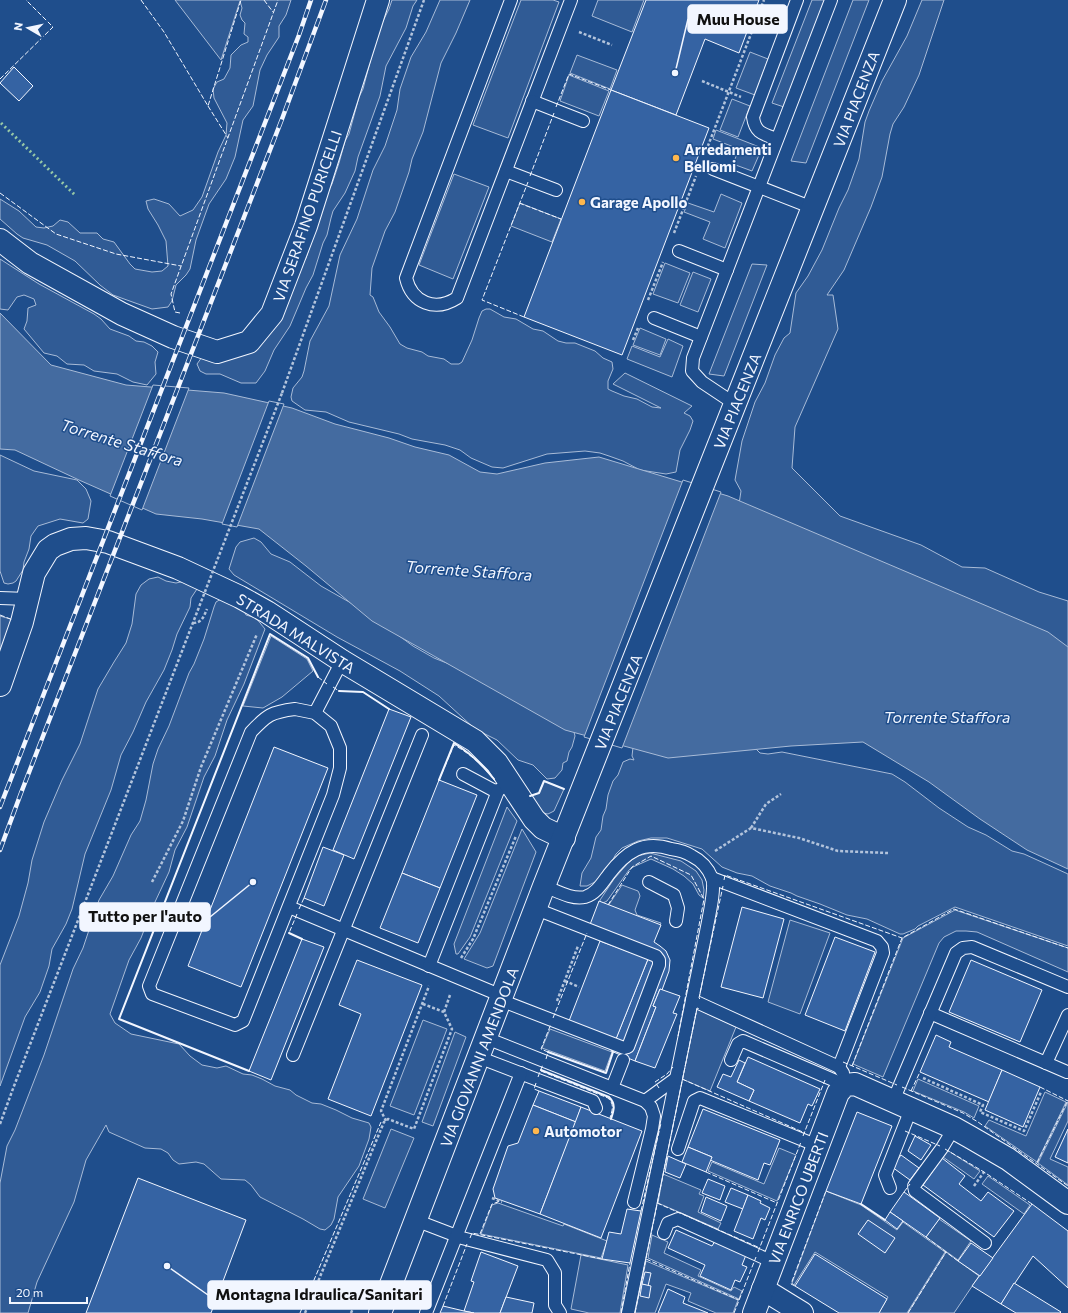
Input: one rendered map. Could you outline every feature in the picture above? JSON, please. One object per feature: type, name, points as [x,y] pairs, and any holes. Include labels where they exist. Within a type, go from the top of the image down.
[{"type":"street","name":"VIA SERAFINO PURICELLI","points":[[0,240],[37,266],[122,314],[173,337],[216,352],[249,342],[272,314],[306,226],[378,0]]},
{"type":"street","name":"VIA PIACENZA","points":[[578,801],[895,0]]},
{"type":"street","name":"STRADA MALVISTA","points":[[0,685],[15,644],[34,573],[48,550],[55,545],[71,539],[86,538],[108,542],[178,568],[240,597],[267,612],[342,661],[474,741],[497,763],[504,786],[527,809],[534,819],[543,828],[564,838]]},
{"type":"street","name":"VIA GIOVANNI AMENDOLA","points":[[380,1313],[578,801]]},
{"type":"street","points":[[845,1079],[954,1128],[1008,1159],[1068,1204]]},
{"type":"street","name":"VIA ENRICO UBERTI","points":[[754,1313],[838,1093],[845,1079]]},
{"type":"street","points":[[763,1289],[802,1313]]},
{"type":"lane","points":[[511,0],[406,278],[408,286],[413,294],[420,301],[433,305],[450,303],[457,298],[571,0]]},
{"type":"lane","points":[[777,139],[760,132],[754,125],[753,117],[797,0]]},
{"type":"lane","points":[[735,404],[702,382],[692,371],[693,358],[831,0]]},
{"type":"lane","points":[[532,101],[583,121]]},
{"type":"lane","points":[[713,169],[813,208]]},
{"type":"lane","points":[[506,171],[556,190]]},
{"type":"lane","points":[[678,251],[727,270]]},
{"type":"lane","points":[[654,318],[701,337]]},
{"type":"lane","points":[[0,598],[28,599]]},
{"type":"lane","points":[[315,713],[342,661]]},
{"type":"lane","points":[[294,709],[315,713],[331,726],[340,748],[340,768],[333,795],[243,1021],[234,1025],[152,994],[148,986],[251,732],[265,717],[280,711],[294,709]]},
{"type":"lane","points":[[293,1055],[422,735]]},
{"type":"lane","points":[[463,774],[493,790],[504,786]]},
{"type":"lane","points":[[432,967],[504,786]]},
{"type":"lane","points":[[544,886],[574,897],[587,896],[594,892],[617,863],[625,856],[639,848],[647,846],[663,846],[689,854],[700,861],[712,878],[713,888],[692,1000],[628,1313]]},
{"type":"lane","points":[[712,878],[877,941],[882,947],[883,953],[845,1079]]},
{"type":"lane","points":[[649,882],[674,895],[678,908],[676,921]]},
{"type":"lane","points":[[289,907],[432,967],[501,998],[624,1048],[628,1047],[659,965],[659,960],[656,956],[536,909]]},
{"type":"lane","points":[[890,1188],[885,1176],[902,1105],[906,1071],[956,953],[963,948],[972,947],[1068,987]]},
{"type":"lane","points":[[692,1000],[845,1079]]},
{"type":"lane","points":[[930,1013],[1067,1072]]},
{"type":"lane","points":[[1046,1063],[1068,1015]]},
{"type":"lane","points":[[731,1060],[738,1044],[743,1041],[845,1079]]},
{"type":"lane","points":[[482,1048],[521,1074],[594,1101],[596,1108]]},
{"type":"lane","points":[[482,1048],[612,1088],[645,1101],[651,1108],[654,1116],[634,1202]]},
{"type":"lane","points":[[612,1088],[623,1060]]},
{"type":"lane","points":[[426,1313],[521,1074]]},
{"type":"lane","points":[[645,1101],[676,1079]]},
{"type":"lane","points":[[678,1149],[694,1101],[700,1098],[818,1146]]},
{"type":"lane","points":[[954,1128],[942,1148],[914,1186],[915,1191],[985,1243]]},
{"type":"lane","points":[[664,1233],[668,1223],[678,1219],[773,1262]]},
{"type":"lane","points":[[416,1220],[456,1236],[547,1260],[555,1273],[555,1305],[560,1313]]},
{"type":"path","points":[[0,1124],[19,1071],[282,393],[424,0]]},
{"type":"path","points":[[561,26],[612,45]]},
{"type":"path","points":[[702,82],[758,103]]},
{"type":"path","points":[[152,882],[183,821],[201,767],[267,612]]},
{"type":"path","points":[[700,861],[751,828],[766,804],[780,794]]},
{"type":"path","points":[[456,978],[461,956],[473,939],[527,809]]},
{"type":"path","points":[[751,828],[799,838],[838,852],[888,853]]},
{"type":"path","points":[[386,1121],[382,1111],[423,1004],[432,967]]},
{"type":"path","points":[[565,981],[579,986]]},
{"type":"path","points":[[305,1313],[384,1122],[388,1119],[414,1129],[452,1028],[444,1012],[423,1004]]},
{"type":"path","points":[[906,1071],[983,1105],[980,1112],[1024,1131],[1042,1092]]},
{"type":"path","points":[[351,1313],[354,1306]]},
{"type":"shaded area","points":[[175,0],[291,0],[286,15],[279,26],[279,37],[267,55],[260,70],[253,106],[243,120],[235,157],[226,179],[209,204],[196,240],[190,269],[176,285],[172,301],[168,307],[152,309],[113,295],[100,285],[75,261],[47,245],[23,238],[17,234],[0,219],[0,199],[19,211],[36,227],[44,228],[53,226],[60,220],[68,222],[80,233],[97,233],[103,239],[114,242],[135,269],[152,272],[162,271],[168,266],[166,241],[148,209],[146,201],[154,199],[169,204],[180,216],[193,210],[202,197],[218,152],[226,135],[227,123],[214,98],[213,89],[217,82],[224,79],[230,68],[231,55],[241,45],[248,42],[248,37],[244,34],[245,23],[240,15],[242,8],[240,1],[221,60]]},
{"type":"shaded area","points":[[392,0],[417,0],[413,6],[406,28],[386,66],[380,96],[358,157],[355,171],[345,193],[333,211],[327,235],[313,275],[290,326],[274,350],[265,371],[256,383],[241,383],[220,374],[206,374],[200,371],[197,364],[202,357],[224,360],[298,271],[306,258],[328,191],[339,163],[345,141],[349,134],[379,29]]},
{"type":"shaded area","points":[[440,0],[470,0],[441,63],[423,132],[412,159],[395,212],[385,231],[372,268],[370,295],[373,297],[379,312],[400,344],[407,348],[422,352],[428,356],[444,359],[451,364],[459,364],[462,362],[472,340],[482,311],[490,309],[504,317],[516,319],[533,329],[543,331],[558,341],[575,343],[595,351],[603,358],[612,362],[613,369],[608,381],[608,389],[612,391],[637,399],[652,407],[661,408],[613,384],[625,373],[692,406],[684,413],[690,416],[693,421],[680,450],[676,472],[666,474],[640,470],[623,461],[609,456],[585,451],[547,454],[503,468],[492,467],[471,458],[460,450],[445,445],[412,439],[399,434],[349,422],[326,412],[305,410],[292,401],[291,397],[293,388],[302,377],[304,371],[310,341],[329,306],[340,255],[357,219],[373,170],[385,146],[397,110],[400,89],[411,57],[426,32]]},
{"type":"shaded area","points":[[521,0],[553,0],[559,2],[508,138],[473,125]]},
{"type":"shaded area","points":[[598,0],[644,0],[632,32],[592,16]]},
{"type":"shaded area","points":[[812,0],[825,0],[784,107],[772,103]]},
{"type":"shaded area","points":[[853,0],[869,0],[806,163],[791,161]]},
{"type":"shaded area","points":[[922,0],[944,0],[919,75],[904,107],[893,124],[882,177],[871,207],[844,270],[827,295],[833,295],[838,329],[795,427],[792,468],[840,516],[921,545],[962,567],[985,568],[1039,592],[1068,601],[1068,696],[739,504],[741,491],[735,480],[742,441],[755,402],[765,383],[775,355],[784,338],[790,333],[796,293],[808,276],[822,250],[848,190],[859,159],[865,122],[869,111],[882,81],[907,36]]},
{"type":"shaded area","points":[[750,52],[768,59],[755,95],[736,88]]},
{"type":"shaded area","points":[[577,55],[617,70],[610,89],[570,73]]},
{"type":"shaded area","points":[[569,75],[609,91],[599,116],[560,101]]},
{"type":"shaded area","points":[[732,99],[750,106],[738,137],[720,130]]},
{"type":"shaded area","points":[[716,130],[762,148],[752,171],[733,164],[739,149],[713,139]]},
{"type":"shaded area","points":[[454,174],[489,187],[453,279],[419,265]]},
{"type":"shaded area","points":[[721,194],[742,203],[725,248],[703,239],[710,222],[684,212],[688,203],[714,212]]},
{"type":"shaded area","points":[[520,203],[561,219],[552,242],[511,226]]},
{"type":"shaded area","points":[[0,259],[39,284],[94,314],[110,329],[129,336],[136,341],[144,342],[152,346],[158,352],[155,362],[156,374],[147,385],[133,382],[117,374],[94,371],[84,365],[67,364],[57,356],[44,353],[24,329],[27,321],[28,308],[36,305],[34,299],[24,295],[17,297],[8,310],[0,309]]},
{"type":"shaded area","points":[[665,263],[690,273],[678,303],[653,294]]},
{"type":"shaded area","points":[[752,264],[767,265],[724,376],[709,374]]},
{"type":"shaded area","points":[[693,272],[711,279],[698,312],[680,305]]},
{"type":"shaded area","points":[[640,328],[666,339],[660,355],[633,345]]},
{"type":"shaded area","points":[[668,339],[683,346],[672,377],[627,359],[632,346],[660,357]]},
{"type":"shaded area","points":[[0,455],[34,471],[77,480],[86,489],[91,501],[88,519],[83,523],[60,519],[38,526],[31,536],[23,570],[16,581],[8,584],[4,583],[0,571]]},
{"type":"shaded area","points":[[254,538],[261,542],[271,554],[290,562],[321,586],[365,611],[413,646],[434,658],[522,693],[574,732],[575,736],[572,747],[567,761],[563,763],[562,770],[555,778],[547,779],[533,765],[518,760],[497,740],[475,729],[439,696],[400,671],[337,637],[234,575],[229,569],[236,547],[240,542]]},
{"type":"shaded area","points":[[158,577],[166,581],[176,583],[185,581],[196,586],[197,589],[191,598],[190,607],[177,634],[164,670],[146,702],[121,755],[111,790],[85,854],[72,909],[66,924],[52,949],[49,966],[40,992],[25,1017],[0,1086],[0,965],[19,916],[28,883],[32,860],[44,822],[62,780],[80,744],[98,689],[126,643],[132,624],[136,594],[141,585],[149,579]]},
{"type":"shaded area","points":[[221,599],[243,609],[246,615],[256,618],[265,629],[244,684],[227,720],[215,756],[204,777],[187,827],[175,850],[169,872],[141,938],[129,960],[110,1014],[115,1023],[131,1034],[179,1044],[190,1056],[202,1065],[217,1068],[226,1066],[243,1074],[252,1075],[275,1086],[290,1090],[296,1095],[312,1103],[321,1104],[352,1118],[369,1123],[371,1127],[369,1139],[359,1166],[338,1197],[334,1219],[331,1225],[325,1230],[320,1229],[260,1197],[245,1180],[221,1179],[204,1164],[196,1162],[179,1164],[173,1160],[168,1153],[161,1149],[145,1148],[109,1132],[106,1125],[86,1160],[74,1202],[37,1282],[28,1313],[0,1313],[0,1183],[7,1146],[15,1130],[44,1055],[73,969],[83,948],[99,900],[113,876],[131,835],[140,821],[153,764],[158,749],[169,726],[189,673],[204,639],[216,602]]},
{"type":"shaded area","points":[[0,616],[14,620],[0,658]]},
{"type":"shaded area","points":[[271,636],[307,659],[313,671],[282,697],[263,708],[243,706]]},
{"type":"shaded area","points":[[635,730],[755,748],[760,753],[768,754],[782,752],[892,774],[968,827],[986,835],[1012,851],[1024,854],[1068,874],[1068,946],[955,907],[915,929],[900,934],[867,919],[847,915],[770,886],[752,876],[737,873],[722,867],[702,849],[667,838],[651,838],[638,841],[622,848],[616,854],[605,873],[595,882],[587,886],[580,886],[582,873],[591,858],[596,837],[601,830],[608,795],[613,781],[618,775],[623,762],[630,759],[634,760],[632,756]]},
{"type":"shaded area","points":[[544,781],[564,789],[554,811],[548,814],[542,813],[527,797],[539,793]]},
{"type":"shaded area","points":[[507,807],[517,821],[470,937],[458,954],[456,954],[454,944]]},
{"type":"shaded area","points":[[522,829],[536,852],[493,966],[487,968],[464,959],[480,933]]},
{"type":"shaded area","points":[[650,853],[681,861],[696,871],[702,880],[704,890],[703,898],[699,895],[693,884],[684,876],[651,859],[629,870],[607,901],[603,903],[600,902],[614,879],[628,863],[637,856]]},
{"type":"shaded area","points":[[622,885],[638,891],[639,893],[640,896],[635,910],[637,915],[661,923],[651,946],[608,906]]},
{"type":"shaded area","points":[[955,910],[1068,948],[1068,972],[977,932],[956,931],[944,937],[939,943],[883,1077],[853,1064],[903,938]]},
{"type":"shaded area","points":[[790,920],[830,933],[800,1014],[768,1002]]},
{"type":"shaded area","points":[[697,1009],[736,1027],[710,1091],[682,1079]]},
{"type":"shaded area","points":[[423,1020],[447,1029],[414,1115],[390,1106]]},
{"type":"shaded area","points":[[550,1029],[612,1052],[605,1071],[542,1048]]},
{"type":"shaded area","points":[[455,1032],[466,1037],[433,1126],[422,1122]]},
{"type":"shaded area","points":[[918,1079],[979,1106],[974,1118],[964,1112],[913,1091]]},
{"type":"shaded area","points":[[1045,1092],[1066,1102],[1037,1162],[985,1126],[989,1120],[1026,1136]]},
{"type":"shaded area","points":[[1068,1102],[1068,1121],[1050,1159],[1068,1167],[1068,1185],[1038,1163]]},
{"type":"shaded area","points":[[391,1129],[414,1138],[385,1208],[363,1199]]},
{"type":"shaded area","points":[[779,1148],[796,1155],[777,1201],[708,1171],[712,1162],[764,1184]]},
{"type":"shaded area","points":[[947,1150],[980,1171],[974,1179],[943,1157]]},
{"type":"shaded area","points":[[663,1174],[701,1190],[699,1194],[704,1196],[698,1212],[721,1223],[718,1229],[658,1203]]},
{"type":"shaded area","points":[[988,1176],[1030,1205],[1024,1214],[982,1184]]},
{"type":"shaded area","points":[[826,1191],[861,1205],[897,1230],[903,1222],[945,1252],[907,1313],[879,1313],[888,1297],[815,1252],[794,1285],[792,1283]]},
{"type":"shaded area","points":[[498,1203],[563,1226],[564,1224],[607,1241],[601,1258],[481,1234],[492,1205]]},
{"type":"shaded area","points":[[939,1219],[971,1241],[958,1260],[926,1237]]},
{"type":"shaded area","points":[[652,1235],[668,1242],[664,1253],[701,1270],[698,1276],[731,1291],[734,1287],[742,1291],[739,1299],[648,1258]]},
{"type":"shaded area","points":[[946,1252],[979,1276],[954,1313],[908,1313]]},
{"type":"shaded area","points":[[581,1255],[628,1265],[620,1313],[589,1313],[571,1309]]},
{"type":"shaded area","points":[[646,1261],[738,1300],[733,1313],[716,1313],[688,1301],[691,1293],[666,1284],[655,1313],[635,1313]]},
{"type":"water","name":"Torrente Staffora","points":[[0,313],[51,365],[126,385],[224,393],[292,408],[335,424],[389,438],[415,447],[449,455],[480,472],[497,474],[545,463],[599,457],[728,496],[1048,632],[1068,647],[1068,869],[1027,850],[980,819],[929,782],[863,742],[791,746],[668,758],[565,730],[372,621],[259,529],[202,519],[156,514],[15,450],[0,449]]},
{"type":"pier","points":[[153,385],[189,388],[142,510],[110,496]]},
{"type":"pier","points":[[269,401],[284,404],[237,527],[222,524]]},
{"type":"pier","points":[[683,480],[721,492],[622,748],[584,737]]},
{"type":"building","points":[[646,0],[759,0],[739,53],[705,39],[676,115],[611,90]]},
{"type":"building","points":[[14,67],[33,86],[19,101],[0,83]]},
{"type":"building","points":[[611,90],[709,128],[622,355],[524,317]]},
{"type":"building","points":[[389,709],[411,717],[354,859],[333,850]]},
{"type":"building","points":[[274,747],[328,768],[241,987],[188,966]]},
{"type":"building","points":[[439,780],[477,795],[440,888],[402,873]]},
{"type":"building","points":[[323,847],[344,855],[324,906],[304,898]]},
{"type":"building","points":[[402,873],[440,888],[418,943],[380,928]]},
{"type":"building","points":[[599,901],[661,925],[654,942],[666,951],[670,960],[669,971],[662,990],[660,989],[653,1006],[656,1007],[635,1061],[611,1051],[648,959],[586,935]]},
{"type":"building","points":[[742,907],[784,919],[763,998],[721,987]]},
{"type":"building","points":[[835,937],[875,952],[845,1031],[805,1015]]},
{"type":"building","points":[[302,939],[324,947],[271,1080],[249,1071]]},
{"type":"building","points":[[600,941],[648,959],[616,1039],[569,1021]]},
{"type":"building","points":[[357,960],[422,985],[371,1116],[328,1099],[361,1014],[339,1005]]},
{"type":"building","points":[[971,960],[1042,990],[1020,1042],[949,1012]]},
{"type":"building","points":[[660,989],[680,996],[673,1013],[677,1014],[655,1068],[635,1061],[656,1007],[653,1006]]},
{"type":"building","points":[[936,1035],[951,1042],[949,1047],[1002,1070],[989,1102],[920,1072]]},
{"type":"building","points":[[748,1057],[820,1089],[812,1106],[808,1104],[800,1123],[749,1101],[754,1090],[737,1082]]},
{"type":"building","points":[[739,1060],[745,1063],[737,1082],[754,1090],[749,1101],[717,1087],[723,1074],[731,1077]]},
{"type":"building","points":[[1002,1070],[1040,1087],[1023,1127],[985,1110]]},
{"type":"building","points":[[539,1091],[581,1107],[576,1122],[533,1105]]},
{"type":"building","points":[[533,1105],[576,1122],[540,1214],[495,1198],[493,1189],[508,1146],[518,1143]]},
{"type":"building","points":[[581,1107],[642,1131],[601,1238],[540,1214]]},
{"type":"building","points":[[703,1109],[780,1140],[770,1165],[764,1163],[758,1180],[710,1160],[712,1157],[688,1147]]},
{"type":"building","points":[[857,1112],[892,1126],[861,1204],[826,1191]]},
{"type":"building","points":[[1068,1129],[1068,1163],[1055,1157]]},
{"type":"building","points":[[915,1136],[931,1145],[921,1160],[908,1151]]},
{"type":"building","points":[[688,1147],[712,1157],[706,1172],[682,1162]]},
{"type":"building","points":[[901,1155],[919,1168],[910,1180],[892,1167]]},
{"type":"building","points":[[668,1156],[686,1164],[680,1178],[665,1172]]},
{"type":"building","points":[[942,1158],[965,1176],[959,1184],[981,1201],[988,1192],[1014,1211],[994,1237],[923,1185]]},
{"type":"building","points":[[138,1178],[246,1220],[211,1313],[86,1313]]},
{"type":"building","points":[[708,1179],[725,1186],[720,1200],[702,1193]]},
{"type":"building","points":[[731,1188],[748,1195],[743,1209],[725,1202]]},
{"type":"building","points":[[904,1192],[940,1218],[926,1237],[890,1212]]},
{"type":"building","points":[[748,1195],[761,1201],[760,1203],[770,1208],[765,1220],[761,1218],[753,1239],[734,1231]]},
{"type":"building","points":[[706,1197],[727,1206],[721,1221],[701,1212]]},
{"type":"building","points":[[1032,1204],[1068,1231],[1068,1288],[1033,1256],[1001,1304],[972,1286]]},
{"type":"building","points":[[627,1209],[641,1211],[630,1263],[602,1259],[609,1232],[621,1234]]},
{"type":"building","points":[[890,1212],[903,1221],[897,1229],[885,1220]]},
{"type":"building","points":[[868,1220],[895,1238],[885,1253],[858,1234]]},
{"type":"building","points":[[676,1230],[712,1246],[715,1241],[746,1255],[742,1265],[747,1267],[740,1282],[735,1280],[731,1290],[700,1276],[705,1265],[668,1248]]},
{"type":"building","points":[[971,1243],[993,1258],[980,1276],[958,1261]]},
{"type":"building","points":[[481,1252],[518,1266],[500,1313],[474,1313],[464,1311],[474,1282],[471,1281]]},
{"type":"building","points":[[815,1254],[887,1299],[879,1313],[839,1313],[795,1286]]},
{"type":"building","points":[[645,1272],[651,1273],[648,1286],[642,1284]]},
{"type":"building","points":[[1014,1283],[1061,1312],[1016,1313],[1001,1304]]},
{"type":"building","points":[[642,1284],[651,1286],[649,1298],[640,1296]]},
{"type":"building","points":[[668,1289],[685,1297],[683,1303],[708,1313],[658,1313]]},
{"type":"building","points":[[506,1297],[534,1303],[532,1313],[500,1313]]},
{"type":"building","points":[[443,1306],[464,1311],[474,1313],[440,1313]]},
{"type":"railway","points":[[0,807],[299,35],[311,0]]},
{"type":"railway","points":[[0,850],[282,119],[326,0]]},
{"type":"hedge","points":[[1,123],[76,196]]},
{"type":"fence","points":[[0,79],[53,27],[26,0]]},
{"type":"fence","points":[[141,0],[164,32],[208,106],[241,0]]},
{"type":"fence","points":[[264,0],[273,12]]},
{"type":"fence","points":[[180,313],[175,312],[171,294],[278,0]]},
{"type":"fence","points":[[556,107],[569,74],[611,90]]},
{"type":"fence","points":[[208,106],[228,138]]},
{"type":"fence","points":[[530,176],[554,113]]},
{"type":"fence","points":[[524,317],[482,300],[528,182]]},
{"type":"fence","points":[[0,193],[56,234],[116,254],[181,266]]},
{"type":"fence","points":[[519,203],[561,219]]},
{"type":"fence","points":[[0,615],[13,620]]},
{"type":"fence","points":[[318,677],[327,684]]},
{"type":"fence","points":[[333,687],[339,691]]},
{"type":"fence","points":[[439,780],[454,745],[466,752],[486,770],[495,781]]},
{"type":"fence","points":[[608,905],[632,867],[651,856],[691,875],[704,899],[678,1036]]},
{"type":"fence","points":[[724,880],[725,875],[902,938]]},
{"type":"fence","points":[[700,999],[723,886]]},
{"type":"fence","points":[[299,909],[304,898]]},
{"type":"fence","points":[[852,1066],[902,938],[954,909],[1068,948]]},
{"type":"fence","points":[[297,914],[289,933],[302,939]]},
{"type":"fence","points":[[553,1018],[587,933]]},
{"type":"fence","points":[[635,1313],[697,1008],[700,1009]]},
{"type":"fence","points":[[546,1059],[548,1052],[541,1049],[551,1024]]},
{"type":"fence","points":[[843,1062],[897,1085]]},
{"type":"fence","points":[[538,1077],[543,1064]]},
{"type":"fence","points":[[659,1088],[655,1082],[667,1074],[673,1067]]},
{"type":"fence","points":[[541,1071],[608,1098],[612,1105],[610,1118]]},
{"type":"fence","points":[[911,1091],[920,1072]]},
{"type":"fence","points":[[682,1079],[805,1133]]},
{"type":"fence","points":[[803,1136],[825,1080]]},
{"type":"fence","points":[[536,1083],[534,1089],[539,1091]]},
{"type":"fence","points":[[902,1087],[963,1113],[1068,1186]]},
{"type":"fence","points":[[1040,1087],[1068,1101]]},
{"type":"fence","points":[[1037,1163],[1068,1100]]},
{"type":"fence","points":[[300,1313],[381,1122]]},
{"type":"fence","points":[[641,1211],[661,1123]]},
{"type":"fence","points":[[905,1131],[940,1146]]},
{"type":"fence","points":[[758,1252],[801,1142]]},
{"type":"fence","points":[[945,1149],[984,1172],[1032,1204]]},
{"type":"fence","points":[[706,1172],[777,1203]]},
{"type":"fence","points":[[904,1192],[910,1184]]},
{"type":"fence","points":[[795,1286],[791,1284],[826,1191]]},
{"type":"fence","points":[[480,1234],[492,1204],[498,1202],[499,1199]]},
{"type":"fence","points":[[657,1203],[760,1248]]},
{"type":"fence","points":[[470,1238],[472,1233],[602,1259]]},
{"type":"fence","points":[[926,1237],[958,1261]]},
{"type":"fence","points":[[443,1306],[467,1244]]},
{"type":"fence","points":[[908,1313],[946,1252]]},
{"type":"fence","points":[[734,1313],[756,1257]]},
{"type":"fence","points":[[646,1259],[739,1300]]},
{"type":"fence","points":[[621,1313],[630,1263]]},
{"type":"wall","points":[[249,1071],[119,1019],[270,634],[308,658],[318,677]]},
{"type":"wall","points":[[339,691],[363,692],[389,709]]},
{"type":"wall","points":[[439,780],[454,743],[476,759],[494,779]]},
{"type":"wall","points":[[530,796],[539,793],[544,781],[564,789]]},
{"type":"wall","points":[[289,933],[302,939]]},
{"type":"wall","points":[[548,1052],[606,1073],[613,1052]]},
{"type":"wall","points":[[541,1070],[609,1097],[613,1102],[614,1107],[611,1119]]},
{"type":"wall","points":[[861,1204],[885,1220]]},
{"type":"place","name":"Muu House","points":[[675,73]]},
{"type":"place","name":"Arredamenti Bellomi","points":[[676,158]]},
{"type":"place","name":"Garage Apollo","points":[[582,202]]},
{"type":"place","name":"Tutto per l'auto","points":[[253,882]]},
{"type":"place","name":"Automotor","points":[[536,1131]]},
{"type":"place","name":"Montagna Idraulica/Sanitari","points":[[167,1266]]}]
